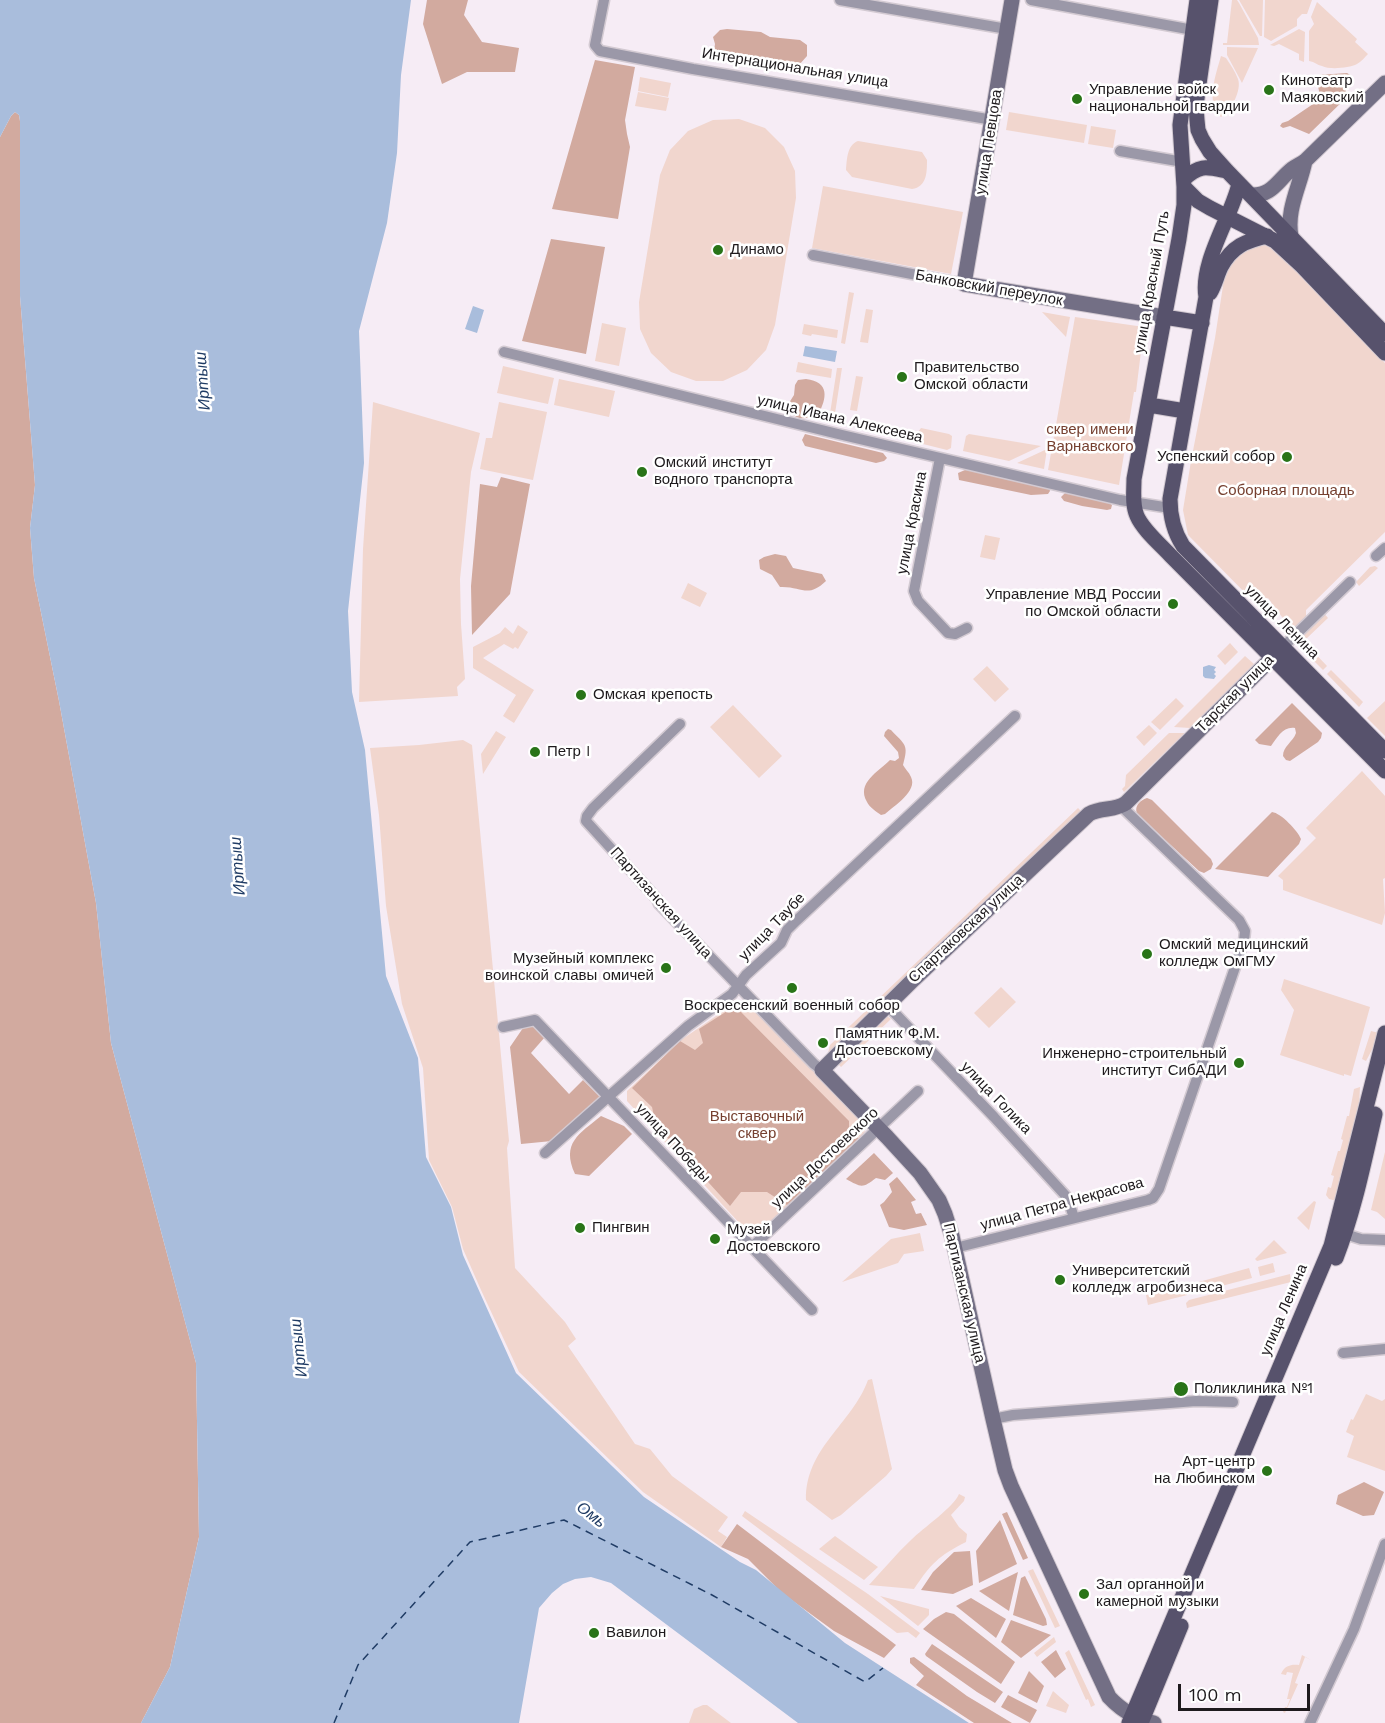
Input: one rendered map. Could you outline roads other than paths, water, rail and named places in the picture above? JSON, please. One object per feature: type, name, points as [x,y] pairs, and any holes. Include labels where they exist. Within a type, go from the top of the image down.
[{"type":"main road","name":"улица Красный Путь","points":[[1171,556],[1137,516],[1134,501],[1134,478],[1184,205],[1180,125],[1197,0]]},
{"type":"main road","points":[[1212,0],[1196,106],[1198,130],[1202,139],[1227,171],[1385,334]]},
{"type":"main road","points":[[1227,171],[1208,167],[1200,168],[1193,170],[1184,183],[1198,201],[1267,236],[1283,247],[1385,352]]},
{"type":"main road","points":[[1170,508],[1202,323],[1206,297],[1204,288],[1211,259],[1227,216],[1234,202],[1245,189]]},
{"type":"main road","points":[[1206,297],[1212,291],[1221,267],[1232,252],[1241,244],[1267,236]]},
{"type":"main road","points":[[1164,317],[1202,323]]},
{"type":"main road","points":[[1149,405],[1185,411]]},
{"type":"main road","name":"улица Ленина","points":[[1170,508],[1174,528],[1183,546],[1277,653]]},
{"type":"main road","name":"улица Ленина","points":[[1171,556],[1277,653],[1352,728],[1385,771]]},
{"type":"main road","name":"улица Ленина","points":[[1352,728],[1385,752]]},
{"type":"main road","name":"улица Ленина","points":[[1139,1721],[1330,1246],[1385,1033]]},
{"type":"main road","name":"улица Ленина","points":[[1139,1721],[1330,1275],[1345,1234],[1385,1074]]},
{"type":"street","name":"Интернациональная улица","points":[[604,0],[595,45],[600,51],[993,120]]},
{"type":"street","points":[[840,0],[1007,28]]},
{"type":"street","name":"улица Певцова","points":[[964,284],[1012,0]]},
{"type":"street","points":[[1031,0],[1193,30]]},
{"type":"street","points":[[1245,189],[1260,195],[1268,192],[1293,168],[1305,161],[1385,83]]},
{"type":"street","points":[[1120,151],[1183,162]]},
{"type":"street","points":[[1291,236],[1290,215],[1305,161]]},
{"type":"street","name":"Банковский переулок","points":[[813,255],[964,284],[1164,317]]},
{"type":"street","name":"улица Ивана Алексеева","points":[[504,352],[827,432],[1120,500],[1170,508]]},
{"type":"street","name":"улица Красина","points":[[939,458],[914,591],[918,601],[948,633],[955,634],[967,628]]},
{"type":"street","points":[[1376,556],[1385,548]]},
{"type":"street","name":"Тарская улица","points":[[1121,806],[1350,582]]},
{"type":"street","name":"улица Таубе","points":[[545,1153],[688,1026],[732,993],[746,975],[781,943],[787,930],[796,921],[1015,716]]},
{"type":"street","name":"Партизанская улица","points":[[680,724],[593,808],[586,821],[660,904],[879,1128],[920,1173],[939,1200],[955,1248],[993,1419],[1011,1486],[1102,1684],[1118,1706],[1139,1721]]},
{"type":"street","name":"улица Петра Некрасова","points":[[955,1248],[1148,1200],[1156,1194],[1245,936],[1239,920],[1121,806]]},
{"type":"street","name":"Спартаковская улица","points":[[822,1070],[887,1005],[1089,814],[1102,808],[1121,806]]},
{"type":"street","name":"улица Голика","points":[[887,1005],[994,1117],[1065,1196],[1074,1218]]},
{"type":"street","name":"улица Победы","points":[[503,1027],[535,1020],[812,1310]]},
{"type":"street","name":"улица Достоевского","points":[[752,1247],[918,1091]]},
{"type":"street","points":[[1345,1234],[1361,1239],[1385,1240]]},
{"type":"street","points":[[1343,1353],[1385,1349]]},
{"type":"street","points":[[993,1419],[1013,1415],[1176,1402],[1233,1402]]},
{"type":"street","points":[[1310,1723],[1354,1629],[1385,1544]]},
{"type":"water","points":[[0,0],[411,0],[401,75],[397,153],[387,223],[359,331],[364,463],[348,611],[352,692],[365,750],[386,976],[418,1058],[426,1157],[451,1207],[463,1255],[516,1373],[644,1497],[740,1562],[756,1570],[845,1643],[969,1723],[798,1723],[611,1583],[591,1577],[575,1579],[563,1584],[539,1608],[519,1723],[141,1723],[170,1667],[199,1537],[196,1363],[111,1043],[96,903],[34,578],[30,528],[35,485],[20,296],[20,121],[19,115],[15,112],[0,137]]},
{"type":"water","points":[[473,306],[484,310],[477,333],[465,329]]},
{"type":"water","points":[[805,346],[837,351],[835,362],[803,356]]},
{"type":"water","points":[[1209,665],[1216,667],[1214,679],[1203,676],[1203,667]]},
{"type":"place","name":"Кинотеатр Маяковский","points":[[1269,90]]},
{"type":"place","name":"Управление войск национальной гвардии","points":[[1077,99]]},
{"type":"place","name":"Динамо","points":[[718,250]]},
{"type":"place","name":"Правительство Омской области","points":[[902,377]]},
{"type":"place","name":"Успенский собор","points":[[1287,457]]},
{"type":"place","name":"Омский институт водного транспорта","points":[[642,472]]},
{"type":"place","name":"Управление МВД России по Омской области","points":[[1173,604]]},
{"type":"place","name":"Омская крепость","points":[[581,695]]},
{"type":"place","name":"Петр I","points":[[535,752]]},
{"type":"place","name":"Омский медицинский колледж ОмГМУ","points":[[1147,954]]},
{"type":"place","name":"Музейный комплекс воинской славы омичей","points":[[666,968]]},
{"type":"place","name":"Воскресенский военный собор","points":[[792,988]]},
{"type":"place","name":"Памятник Ф.М. Достоевскому","points":[[823,1043]]},
{"type":"place","name":"Инженерно-строительный институт СибАДИ","points":[[1239,1063]]},
{"type":"place","name":"Пингвин","points":[[580,1228]]},
{"type":"place","name":"Музей Достоевского","points":[[715,1239]]},
{"type":"place","name":"Университетский колледж агробизнеса","points":[[1060,1280]]},
{"type":"place","name":"Поликлиника №1","points":[[1181,1389]]},
{"type":"place","name":"Арт-центр на Любинском","points":[[1267,1471]]},
{"type":"place","name":"Зал органной и камерной музыки","points":[[1084,1594]]},
{"type":"place","name":"Вавилон","points":[[594,1633]]},
{"type":"water label","name":"Иртыш","points":[[203,381]]},
{"type":"water label","name":"Иртыш","points":[[238,866]]},
{"type":"water label","name":"Иртыш","points":[[299,1348]]},
{"type":"water label","name":"Омь","points":[[591,1515]]},
{"type":"park label","name":"сквер имени Варнавского","points":[[1090,438]]},
{"type":"park label","name":"Соборная площадь","points":[[1286,491]]},
{"type":"park label","name":"Выставочный сквер","points":[[757,1126]]}]
